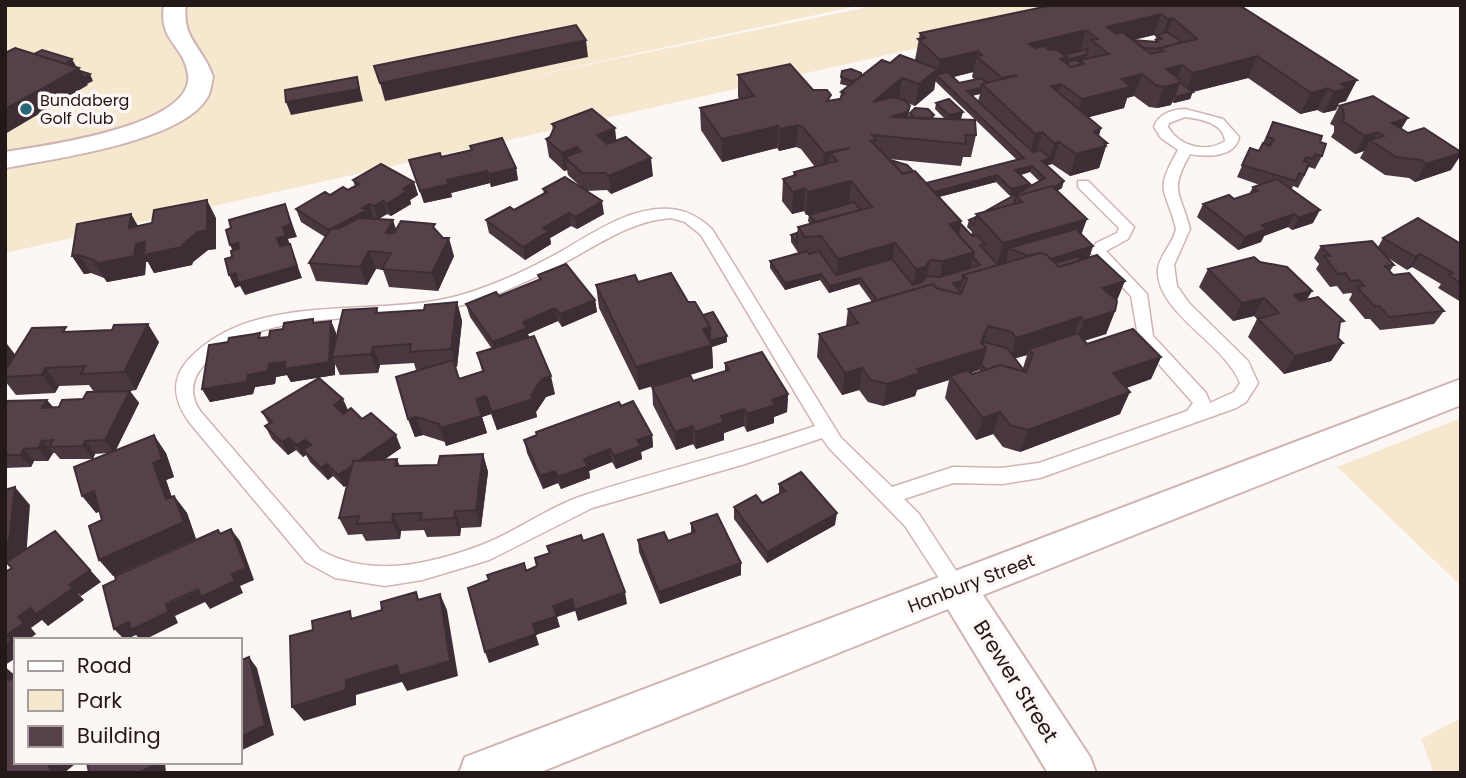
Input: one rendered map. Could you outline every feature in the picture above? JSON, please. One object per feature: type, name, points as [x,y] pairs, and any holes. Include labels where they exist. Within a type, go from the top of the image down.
[{"type":"street","points":[[5,160],[129,135],[162,122],[186,106],[199,91],[201,76],[173,25],[175,5]]},
{"type":"street","name":"Hanbury Street","points":[[481,773],[1461,391]]},
{"type":"street","name":"Brewer Street","points":[[957,589],[1074,773]]},
{"type":"lane","points":[[1185,113],[1206,116],[1225,125],[1233,137],[1226,148],[1219,150],[1186,148],[1168,139],[1163,133],[1161,127],[1168,117],[1185,113]]},
{"type":"lane","points":[[890,496],[953,475],[1002,476],[1040,470],[1240,397],[1249,383],[1242,365],[1175,297],[1165,274],[1166,262],[1180,241],[1183,230],[1170,198],[1169,179],[1186,148]]},
{"type":"lane","points":[[1083,184],[1127,227],[1124,236],[1101,246],[1098,252],[1139,294],[1145,338],[1200,398],[1202,404],[1193,416]]},
{"type":"lane","points":[[826,429],[745,457],[587,502],[514,540],[460,561],[385,577],[335,569],[313,556],[195,418],[184,401],[183,390],[185,377],[192,365],[218,341],[236,333],[336,313],[456,302],[528,275],[632,219],[673,215],[694,221],[707,232],[835,443],[912,520],[957,589]]},
{"type":"green space","points":[[5,5],[862,5],[503,82],[878,5],[1109,5],[5,253]]},
{"type":"green space","points":[[1461,418],[1461,586],[1337,467]]},
{"type":"green space","points":[[1461,718],[1461,773],[1434,773],[1421,739]]},
{"type":"building","points":[[1053,5],[1239,5],[1357,80],[1341,84],[1347,88],[1334,92],[1328,88],[1311,93],[1257,56],[1193,73],[1182,65],[1166,69],[1179,79],[1179,83],[1164,87],[1156,85],[1142,74],[1122,79],[1131,87],[1082,99],[1061,84],[1051,86],[1101,128],[1094,132],[1107,143],[1104,143],[1106,146],[1076,154],[1059,142],[1054,143],[1042,132],[1035,134],[982,84],[1016,76],[1002,78],[976,56],[982,55],[978,51],[940,60],[918,39],[925,38],[920,33]],"holes":[[[1161,14],[1168,19],[1173,18],[1197,39],[1159,48],[1163,51],[1151,54],[1122,32],[1116,34],[1107,27]],[[1086,30],[1098,39],[1091,40],[1109,54],[1080,60],[1084,64],[1071,67],[1060,59],[1067,57],[1056,49],[1049,50],[1044,46],[1035,48],[1029,44]]]},
{"type":"building","points":[[576,25],[586,40],[380,83],[374,66]]},
{"type":"building","points":[[1167,32],[1182,42],[1159,49],[1144,48],[1133,40],[1158,42],[1156,40],[1162,39],[1157,35]]},
{"type":"building","points":[[15,48],[79,68],[5,109],[5,53]]},
{"type":"building","points":[[1088,49],[1086,55],[1066,60],[1064,55]]},
{"type":"building","points":[[42,50],[72,59],[65,64],[34,54]]},
{"type":"building","points":[[900,55],[938,69],[919,84],[902,78],[873,102],[893,97],[904,100],[910,106],[907,112],[891,117],[975,120],[976,135],[965,135],[966,144],[872,135],[876,140],[871,141],[903,174],[915,171],[961,221],[949,224],[974,252],[943,261],[930,260],[925,267],[916,269],[895,243],[838,259],[821,236],[805,237],[798,227],[872,207],[851,181],[808,192],[805,188],[793,192],[783,179],[796,175],[794,172],[837,161],[830,153],[850,148],[824,153],[803,127],[798,125],[780,129],[778,126],[722,139],[700,108],[754,96],[738,75],[790,64],[813,90],[827,90],[831,95],[827,101],[840,99],[844,93],[841,92],[882,60],[890,63]]},
{"type":"building","points":[[1068,62],[1080,62],[1079,65],[1068,65]]},
{"type":"building","points":[[851,69],[861,73],[861,76],[851,81],[841,77],[842,71]]},
{"type":"building","points":[[948,72],[959,83],[982,78],[987,83],[982,84],[981,88],[967,91],[1033,152],[1041,150],[1050,158],[1042,161],[1064,181],[1054,187],[1016,196],[1014,204],[984,212],[1045,178],[1032,166],[1015,170],[1030,184],[1011,189],[997,175],[934,192],[926,183],[1024,158],[936,75]]},
{"type":"building","points":[[357,77],[359,89],[286,102],[285,90]]},
{"type":"building","points":[[1179,82],[1193,92],[1176,97]]},
{"type":"building","points":[[1373,96],[1408,118],[1392,123],[1408,133],[1424,128],[1461,153],[1426,164],[1421,160],[1396,157],[1370,140],[1384,136],[1378,132],[1365,136],[1341,120],[1344,119],[1343,109],[1339,106]]},
{"type":"building","points":[[949,99],[963,112],[949,115],[936,103]]},
{"type":"building","points":[[915,108],[928,109],[934,115],[929,119],[914,118],[910,113]]},
{"type":"building","points":[[592,109],[615,128],[597,135],[607,144],[626,137],[651,158],[609,176],[605,173],[582,173],[565,157],[581,151],[577,147],[562,153],[546,139],[550,137],[555,126],[552,124]]},
{"type":"building","points":[[1273,122],[1322,136],[1320,142],[1326,144],[1322,156],[1315,154],[1313,159],[1306,157],[1304,161],[1309,163],[1304,175],[1299,173],[1296,181],[1242,165],[1250,148],[1259,151],[1263,143],[1270,146],[1274,139],[1267,137]]},
{"type":"building","points":[[502,138],[516,168],[447,180],[449,184],[420,191],[409,160],[472,150],[470,146]]},
{"type":"building","points":[[890,160],[907,165],[913,171],[903,174]]},
{"type":"building","points":[[381,164],[414,182],[403,189],[407,191],[387,204],[383,201],[374,206],[369,204],[362,208],[367,210],[329,230],[296,209],[325,192],[330,195],[343,187],[348,190],[359,184],[353,180]]},
{"type":"building","points":[[565,177],[602,201],[575,217],[569,213],[543,228],[549,231],[523,247],[486,220],[510,207],[514,210],[547,192],[543,189]]},
{"type":"building","points":[[1277,179],[1320,210],[1299,218],[1294,214],[1262,225],[1267,229],[1245,237],[1203,204],[1229,195],[1234,199],[1258,191],[1253,187]]},
{"type":"building","points":[[1052,186],[1087,219],[1003,243],[976,214],[1022,202],[1016,196]]},
{"type":"building","points":[[207,200],[207,230],[198,232],[182,247],[144,255],[145,242],[136,244],[134,256],[95,264],[96,261],[79,255],[72,256],[77,224],[131,214],[129,228],[152,223],[154,210]]},
{"type":"building","points":[[854,202],[860,210],[815,222],[809,215]]},
{"type":"building","points":[[285,204],[291,224],[283,227],[286,236],[277,238],[280,246],[290,244],[297,266],[238,283],[236,273],[229,275],[225,259],[232,257],[231,251],[239,248],[238,243],[230,245],[226,230],[231,228],[229,220]]},
{"type":"building","points":[[359,218],[393,220],[386,233],[394,233],[401,221],[435,224],[433,227],[443,238],[449,238],[432,273],[382,269],[391,253],[369,251],[360,267],[309,263],[331,228],[338,229]]},
{"type":"building","points":[[1418,218],[1461,244],[1461,283],[1448,275],[1453,273],[1420,254],[1416,257],[1383,238]]},
{"type":"building","points":[[960,223],[972,236],[977,235],[985,244],[980,245],[998,265],[963,275],[962,281],[953,283],[961,294],[936,288],[933,284],[877,300],[860,278],[830,286],[821,274],[785,283],[770,261],[807,251],[809,254],[819,251],[836,275],[892,259],[913,285],[922,282],[927,276],[940,277],[980,265],[973,257],[974,252],[958,235]]},
{"type":"building","points":[[1076,229],[1093,246],[1051,259],[1040,253],[1028,256],[1009,248]]},
{"type":"building","points":[[1372,241],[1394,265],[1385,266],[1393,275],[1409,273],[1444,311],[1389,317],[1379,306],[1374,306],[1357,287],[1364,286],[1359,280],[1351,281],[1345,273],[1338,274],[1324,256],[1330,256],[1321,246]]},
{"type":"building","points":[[1040,253],[1047,255],[1059,267],[1097,255],[1125,281],[1103,288],[1117,301],[1115,311],[1084,321],[1081,317],[1016,338],[1012,332],[988,326],[981,342],[986,348],[917,369],[920,373],[887,384],[871,380],[862,368],[845,373],[819,334],[858,323],[848,309],[933,284],[936,288],[961,294],[967,279],[963,275]]},
{"type":"building","points":[[1077,257],[1081,260],[1059,267],[1055,263]]},
{"type":"building","points":[[1254,257],[1260,262],[1287,267],[1312,291],[1294,295],[1300,301],[1318,297],[1344,321],[1340,322],[1338,338],[1343,343],[1295,356],[1258,319],[1279,313],[1264,298],[1242,303],[1208,269]]},
{"type":"building","points":[[566,264],[595,300],[560,314],[555,308],[523,322],[527,328],[493,342],[466,304],[496,292],[499,296],[541,279],[538,275]]},
{"type":"building","points":[[671,273],[688,302],[695,302],[710,327],[703,329],[712,345],[636,367],[596,285],[635,275],[638,282]]},
{"type":"building","points":[[457,302],[451,349],[410,352],[411,344],[373,347],[371,354],[332,357],[343,310],[377,308],[376,313],[424,310],[425,305]]},
{"type":"building","points":[[713,312],[727,336],[710,341],[710,327],[703,315]]},
{"type":"building","points":[[313,319],[313,323],[331,321],[329,362],[285,369],[285,362],[269,364],[268,371],[248,375],[246,382],[202,389],[209,345],[228,342],[229,338],[260,333],[259,338],[269,337],[270,331],[283,329],[284,323]]},
{"type":"building","points":[[148,324],[124,372],[81,374],[85,366],[45,368],[42,375],[5,377],[5,371],[32,328],[66,327],[63,332],[112,330],[114,325]]},
{"type":"building","points":[[1133,329],[1161,357],[1113,373],[1130,392],[1028,430],[1010,425],[1000,412],[983,418],[950,376],[968,370],[972,374],[1000,365],[1026,372],[1033,354],[1029,349],[1078,333],[1087,344]]},
{"type":"building","points":[[534,336],[551,376],[542,379],[531,395],[533,399],[492,412],[486,396],[476,399],[482,416],[440,428],[439,424],[416,417],[408,419],[396,377],[453,360],[459,379],[484,371],[477,353]]},
{"type":"building","points":[[984,342],[1007,348],[1025,372],[1000,365],[986,370],[981,364],[986,348]]},
{"type":"building","points":[[762,352],[788,394],[772,400],[775,405],[747,414],[744,409],[721,416],[724,422],[695,432],[692,426],[675,432],[652,387],[690,375],[693,381],[729,370],[725,363]]},
{"type":"building","points":[[319,378],[343,399],[334,405],[343,414],[351,408],[362,419],[371,413],[396,435],[358,461],[353,461],[352,466],[338,475],[327,464],[321,468],[303,450],[311,445],[305,440],[296,445],[289,438],[282,442],[265,426],[272,422],[262,412]]},
{"type":"building","points":[[130,391],[105,440],[85,441],[83,446],[50,447],[53,440],[42,441],[38,448],[24,449],[20,455],[5,455],[5,401],[47,400],[42,408],[59,407],[62,400],[83,399],[87,392]]},
{"type":"building","points":[[633,401],[652,435],[637,440],[641,446],[614,456],[610,449],[584,459],[588,466],[558,477],[555,471],[540,476],[524,440],[537,435],[536,432],[619,402],[621,406]]},
{"type":"building","points":[[154,435],[162,459],[153,463],[166,499],[174,496],[184,522],[99,560],[89,526],[102,520],[94,491],[82,496],[74,467]]},
{"type":"building","points":[[483,454],[476,510],[455,511],[454,518],[420,520],[422,513],[393,514],[392,522],[357,524],[359,516],[339,518],[353,461],[397,459],[395,466],[438,465],[440,456]]},
{"type":"building","points":[[801,472],[837,513],[767,552],[734,507],[756,495],[762,503],[785,491],[779,484]]},
{"type":"building","points":[[15,487],[9,542],[5,543],[5,490]]},
{"type":"building","points":[[717,514],[741,563],[659,592],[638,540],[664,532],[668,541],[695,532],[691,523]]},
{"type":"building","points":[[231,529],[246,568],[232,574],[235,581],[201,597],[198,589],[166,604],[168,612],[131,630],[129,622],[114,629],[103,586],[116,580],[115,576],[218,530],[220,534]]},
{"type":"building","points":[[55,531],[90,570],[69,585],[73,588],[36,614],[31,608],[18,617],[24,623],[7,635],[12,640],[5,645],[5,572],[12,568],[6,562]]},
{"type":"building","points":[[603,534],[625,592],[575,610],[572,599],[553,606],[557,616],[533,624],[536,634],[485,652],[468,588],[489,580],[487,575],[524,563],[526,571],[537,566],[535,558],[550,553],[547,546],[581,535],[583,541]]},
{"type":"building","points":[[416,592],[418,600],[440,594],[450,661],[399,676],[397,665],[346,680],[346,690],[292,707],[290,636],[313,630],[312,621],[350,611],[351,619],[382,610],[381,602]]},
{"type":"building","points":[[249,657],[265,725],[242,736],[242,660]]},
{"type":"building","points":[[5,671],[9,680],[14,677],[14,764],[48,764],[52,773],[5,773]]},
{"type":"building","points":[[87,764],[155,764],[138,773],[89,773]]},
{"type":"place","name":"Bundaberg Golf Club","points":[[26,109]]}]
